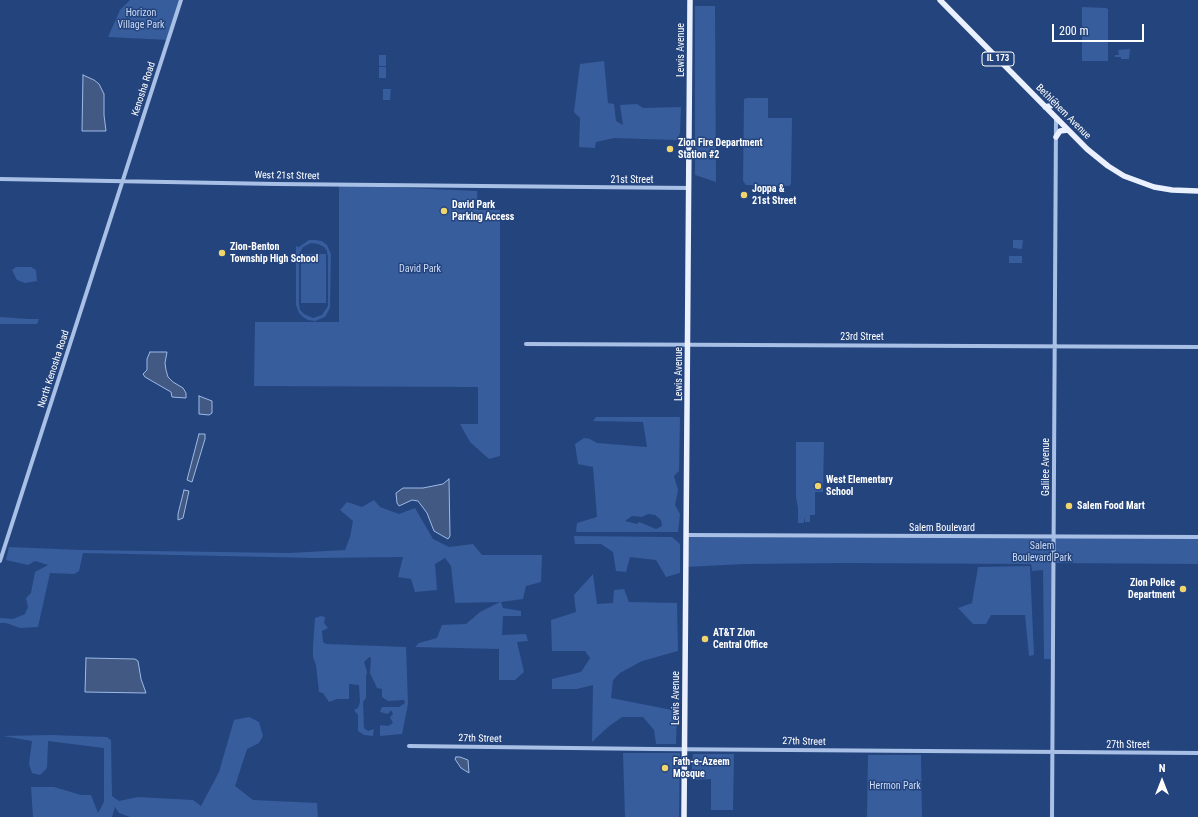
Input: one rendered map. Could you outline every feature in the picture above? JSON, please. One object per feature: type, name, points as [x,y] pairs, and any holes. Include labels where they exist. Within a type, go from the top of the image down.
[{"type":"main road","name":"Lewis Avenue","points":[[684,817],[690,0]]},
{"type":"main road","name":"Bethlehem Avenue","points":[[940,0],[1095,157],[1124,176],[1154,187],[1172,190],[1198,191]]},
{"type":"main road","points":[[1046,107],[1054,105],[1056,101]]},
{"type":"main road","points":[[1056,137],[1060,132],[1068,130]]},
{"type":"street","name":"Kenosha Road","points":[[123,182],[181,0]]},
{"type":"street","name":"Galilee Avenue","points":[[1052,817],[1056,118]]},
{"type":"street","name":"West 21st Street","points":[[0,180],[574,188]]},
{"type":"street","name":"North Kenosha Road","points":[[0,561],[123,182]]},
{"type":"street","name":"21st Street","points":[[574,188],[689,188]]},
{"type":"street","name":"23rd Street","points":[[526,344],[1198,347]]},
{"type":"street","name":"Salem Boulevard","points":[[687,535],[1198,537]]},
{"type":"street","name":"27th Street","points":[[409,746],[1198,753]]},
{"type":"green space","name":"Horizon Village Park","points":[[130,0],[181,0],[169,40],[108,37],[120,10]]},
{"type":"green space","points":[[695,6],[715,6],[716,182],[695,175]]},
{"type":"green space","points":[[1082,7],[1108,9],[1108,61],[1082,61]]},
{"type":"green space","points":[[1130,49],[1129,59],[1115,57],[1115,55],[1119,55],[1118,50]]},
{"type":"green space","points":[[379,55],[386,55],[386,66],[379,66]]},
{"type":"green space","points":[[604,61],[608,103],[614,104],[616,121],[623,125],[620,105],[637,104],[643,108],[681,107],[680,133],[677,140],[614,138],[596,142],[595,148],[579,147],[580,118],[574,112],[580,64]]},
{"type":"green space","points":[[379,67],[386,67],[386,78],[379,78]]},
{"type":"green space","points":[[383,89],[391,89],[390,100],[383,100]]},
{"type":"green space","points":[[768,98],[768,118],[792,118],[791,184],[789,186],[746,185],[743,181],[744,99]]},
{"type":"green space","name":"David Park","points":[[339,185],[477,191],[478,210],[500,210],[500,456],[489,459],[470,442],[460,424],[478,424],[478,387],[254,386],[255,322],[339,322]]},
{"type":"green space","points":[[309,240],[322,241],[327,245],[331,254],[330,308],[325,317],[315,321],[308,320],[303,317],[299,313],[296,305],[296,246],[299,247]],"holes":[[[311,243],[324,247],[327,251],[328,306],[322,315],[313,318],[304,314],[300,310],[299,254],[303,247]]]},
{"type":"green space","points":[[1013,240],[1023,240],[1022,249],[1013,248]]},
{"type":"green space","points":[[301,254],[326,254],[326,303],[301,303]]},
{"type":"green space","points":[[1009,256],[1022,256],[1022,263],[1009,263]]},
{"type":"green space","points":[[16,267],[31,267],[36,270],[37,281],[25,283],[17,280],[12,270]]},
{"type":"green space","points":[[0,317],[39,319],[37,324],[0,324]]},
{"type":"green space","points":[[596,417],[680,417],[679,471],[674,476],[678,490],[675,505],[680,514],[678,532],[576,532],[577,523],[597,517],[593,467],[578,464],[575,444],[584,438],[590,439],[597,443],[647,447],[643,422],[593,421]],"holes":[[[648,514],[655,515],[661,520],[662,526],[656,529],[639,522],[637,524],[625,521],[632,516],[642,517]]]},
{"type":"green space","points":[[796,442],[824,442],[823,492],[815,492],[815,515],[810,515],[810,522],[805,522],[804,516],[804,523],[798,523],[796,497]]},
{"type":"green space","points":[[374,500],[380,507],[399,514],[415,508],[433,539],[449,547],[473,544],[482,555],[542,555],[541,582],[526,586],[523,599],[501,602],[503,608],[521,611],[521,616],[503,616],[502,635],[526,634],[528,641],[517,642],[524,672],[515,680],[499,680],[499,649],[415,647],[419,643],[437,638],[442,625],[466,624],[480,612],[500,602],[455,603],[451,566],[445,558],[435,564],[437,590],[415,592],[411,579],[398,577],[403,557],[315,558],[83,553],[79,571],[74,574],[50,573],[38,627],[20,628],[6,623],[0,623],[0,618],[13,619],[25,614],[28,607],[26,598],[31,593],[35,572],[48,565],[35,561],[28,565],[6,560],[9,547],[82,550],[289,553],[345,550],[350,537],[353,521],[340,510],[347,502],[362,507]]},
{"type":"green space","name":"Salem Boulevard Park","points":[[687,535],[1198,537],[1198,564],[1053,563],[1053,659],[1044,659],[1043,570],[1032,571],[1031,564],[845,563],[744,564],[686,567]]},
{"type":"green space","points":[[574,536],[672,537],[680,544],[680,573],[666,577],[656,560],[630,557],[626,572],[616,571],[613,552],[601,544],[575,544]]},
{"type":"green space","points":[[1030,566],[1034,655],[1029,656],[1025,615],[991,615],[986,624],[973,624],[958,608],[972,603],[978,567]]},
{"type":"green space","points":[[593,574],[597,604],[613,603],[614,590],[624,589],[629,602],[677,603],[678,651],[642,661],[620,673],[613,680],[611,698],[677,711],[676,744],[656,744],[654,730],[643,717],[622,717],[608,727],[592,742],[593,685],[577,689],[552,689],[552,679],[581,672],[590,658],[585,651],[552,651],[551,620],[576,612],[574,595]]},
{"type":"green space","points":[[321,616],[325,617],[324,623],[328,628],[322,631],[323,642],[326,644],[406,647],[408,704],[402,734],[380,736],[380,725],[388,726],[393,723],[390,717],[393,714],[391,710],[388,714],[380,712],[382,707],[399,707],[405,703],[404,700],[388,701],[382,697],[382,689],[377,688],[370,673],[371,658],[369,657],[364,662],[367,672],[366,698],[363,702],[364,728],[368,731],[374,729],[373,736],[364,735],[358,731],[358,715],[354,710],[358,708],[360,702],[359,685],[349,684],[349,699],[337,699],[329,702],[323,693],[319,692],[316,665],[313,657],[313,646],[315,618]]},
{"type":"green space","points":[[249,717],[259,722],[263,736],[259,743],[247,749],[235,786],[253,800],[317,803],[318,817],[130,817],[119,813],[115,807],[112,817],[33,817],[31,787],[54,787],[81,795],[91,795],[98,813],[104,802],[104,748],[48,741],[47,768],[40,775],[32,773],[29,764],[32,741],[3,736],[51,735],[107,737],[111,740],[112,796],[119,801],[138,797],[193,800],[201,806],[219,772],[234,720]]},
{"type":"green space","points":[[623,753],[680,753],[679,817],[625,817]]},
{"type":"green space","points":[[693,754],[734,754],[733,810],[711,810],[711,779],[691,780]]},
{"type":"green space","name":"Hermon Park","points":[[868,755],[921,755],[922,817],[867,817]]},
{"type":"shaded area","points":[[83,75],[99,84],[104,94],[106,131],[82,131]]},
{"type":"shaded area","points":[[150,352],[167,352],[165,363],[168,377],[183,388],[186,393],[186,398],[172,397],[171,392],[145,377],[143,374],[147,370],[147,359]]},
{"type":"shaded area","points":[[199,396],[212,401],[212,413],[209,415],[199,414]]},
{"type":"shaded area","points":[[199,434],[205,434],[205,439],[192,482],[187,480]]},
{"type":"shaded area","points":[[449,479],[450,536],[448,539],[434,531],[427,513],[418,501],[412,500],[399,506],[397,503],[396,493],[403,488],[423,488],[443,484]]},
{"type":"shaded area","points":[[184,490],[189,491],[183,518],[178,520],[178,514]]},
{"type":"shaded area","points":[[86,658],[135,659],[138,661],[141,679],[146,693],[85,692]]},
{"type":"shaded area","points":[[456,757],[468,760],[469,773],[461,768],[455,759]]},
{"type":"place","name":"Zion Fire Department Station #2","points":[[670,149]]},
{"type":"place","name":"Joppa & 21st Street","points":[[744,195]]},
{"type":"place","name":"David Park Parking Access","points":[[444,211]]},
{"type":"place","name":"Zion-Benton Township High School","points":[[222,253]]},
{"type":"place","name":"West Elementary School","points":[[818,486]]},
{"type":"place","name":"Salem Food Mart","points":[[1069,506]]},
{"type":"place","name":"Zion Police Department","points":[[1183,589]]},
{"type":"place","name":"AT&T Zion Central Office","points":[[705,639]]},
{"type":"place","name":"Fath-e-Azeem Mosque","points":[[665,768]]}]
